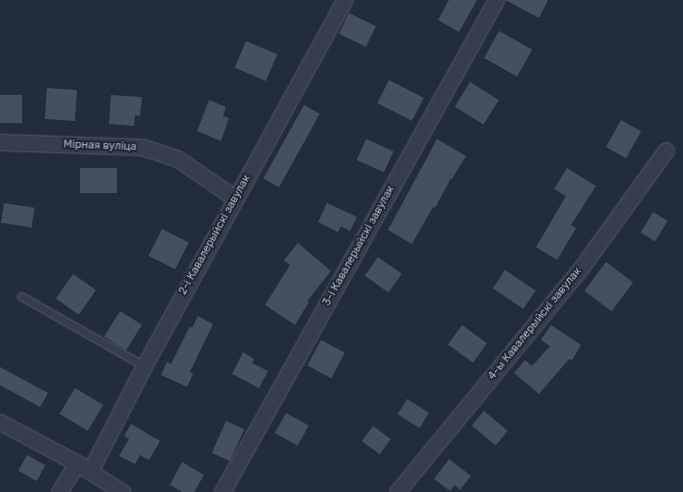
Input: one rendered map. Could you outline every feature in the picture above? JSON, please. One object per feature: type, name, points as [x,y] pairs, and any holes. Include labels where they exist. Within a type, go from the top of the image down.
[{"type":"street","name":"2-і Кавалерыйскі завулак","points":[[90,471],[144,366],[344,0]]},
{"type":"street","name":"3-і Кавалерыйскі завулак","points":[[222,492],[496,0]]},
{"type":"street","name":"Мірная вуліца","points":[[0,142],[142,147],[178,159],[235,198]]},
{"type":"street","name":"4-ы Кавалерыйскі завулак","points":[[397,492],[578,272],[666,150]]},
{"type":"street","points":[[0,422],[77,463],[122,492]]},
{"type":"street","points":[[59,492],[77,463]]},
{"type":"lane","points":[[21,296],[144,366]]},
{"type":"building","points":[[449,0],[477,0],[459,32],[438,20]]},
{"type":"building","points":[[505,0],[548,0],[539,18]]},
{"type":"building","points":[[349,13],[376,26],[366,47],[339,34]]},
{"type":"building","points":[[499,31],[532,49],[517,77],[484,58]]},
{"type":"building","points":[[246,41],[277,54],[266,81],[235,68]]},
{"type":"building","points":[[389,80],[424,98],[412,121],[377,103]]},
{"type":"building","points":[[470,82],[499,100],[483,125],[455,107]]},
{"type":"building","points":[[47,88],[77,90],[75,121],[45,119]]},
{"type":"building","points":[[0,95],[22,95],[22,123],[0,123]]},
{"type":"building","points":[[111,95],[142,97],[140,116],[135,115],[134,126],[109,124]]},
{"type":"building","points":[[209,100],[226,107],[223,116],[229,118],[221,141],[197,131]]},
{"type":"building","points":[[304,105],[320,114],[279,187],[263,178]]},
{"type":"building","points":[[621,120],[641,131],[626,158],[606,147]]},
{"type":"building","points":[[366,139],[393,151],[384,172],[357,160]]},
{"type":"building","points":[[437,139],[466,156],[452,179],[451,178],[435,208],[433,207],[412,244],[388,230]]},
{"type":"building","points":[[80,168],[117,168],[117,193],[80,193]]},
{"type":"building","points":[[567,168],[596,186],[571,225],[576,228],[557,260],[536,247],[566,196],[554,189]]},
{"type":"building","points":[[4,203],[35,208],[31,228],[1,223]]},
{"type":"building","points":[[327,203],[357,217],[350,231],[341,226],[338,232],[318,222]]},
{"type":"building","points":[[653,212],[668,221],[655,241],[641,233]]},
{"type":"building","points":[[162,229],[189,243],[175,269],[148,256]]},
{"type":"building","points":[[298,243],[331,271],[307,301],[309,302],[295,325],[265,305],[290,265],[284,260]]},
{"type":"building","points":[[378,257],[402,274],[389,292],[365,276]]},
{"type":"building","points":[[606,262],[633,282],[611,311],[584,291]]},
{"type":"building","points":[[505,270],[536,291],[523,309],[493,288]]},
{"type":"building","points":[[73,274],[96,290],[79,315],[56,299]]},
{"type":"building","points":[[120,311],[142,325],[126,350],[104,336]]},
{"type":"building","points":[[198,316],[213,324],[190,372],[193,374],[187,387],[161,375],[167,362],[171,364],[190,326],[192,328]]},
{"type":"building","points":[[462,325],[487,343],[473,363],[448,344]]},
{"type":"building","points":[[551,325],[581,345],[572,360],[569,359],[539,394],[514,373],[525,360],[532,366],[550,346],[541,340]]},
{"type":"building","points":[[321,340],[345,353],[331,378],[307,366]]},
{"type":"building","points":[[243,352],[254,359],[252,363],[268,371],[259,388],[232,374]]},
{"type":"building","points":[[0,367],[48,393],[40,407],[0,385]]},
{"type":"building","points":[[75,388],[103,405],[88,431],[60,414]]},
{"type":"building","points":[[407,399],[429,413],[420,428],[397,414]]},
{"type":"building","points":[[484,411],[508,431],[496,445],[472,426]]},
{"type":"building","points":[[286,413],[309,426],[298,446],[275,433]]},
{"type":"building","points":[[226,421],[244,429],[230,461],[212,453]]},
{"type":"building","points":[[131,424],[160,441],[149,460],[140,455],[135,464],[119,456],[129,439],[124,436]]},
{"type":"building","points":[[373,426],[391,439],[380,454],[362,441]]},
{"type":"building","points":[[27,455],[45,465],[37,481],[18,471]]},
{"type":"building","points":[[449,459],[471,476],[460,490],[455,485],[450,491],[434,479]]},
{"type":"building","points":[[182,462],[204,475],[194,492],[182,492],[170,485]]}]
